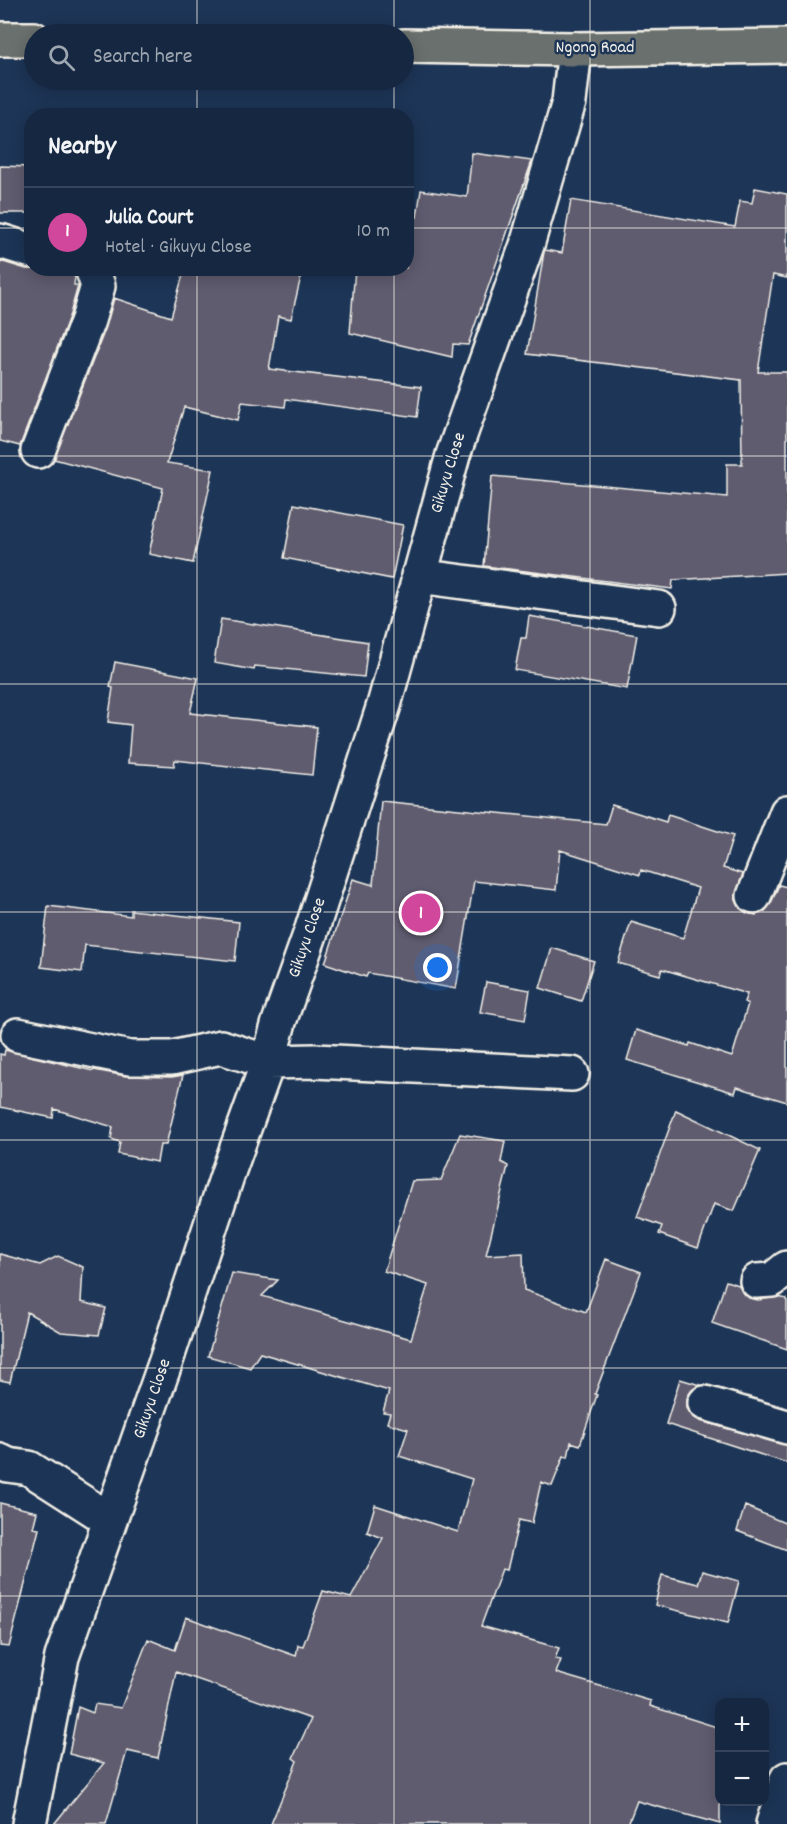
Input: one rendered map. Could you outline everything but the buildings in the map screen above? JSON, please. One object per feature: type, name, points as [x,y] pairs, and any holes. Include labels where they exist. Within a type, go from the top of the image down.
[{"type":"main road","points":[[0,39],[24,39]]},
{"type":"main road","name":"Ngong Road","points":[[414,46],[574,48],[787,46]]},
{"type":"street","name":"Gikuyu Close","points":[[29,1824],[62,1657],[268,1062],[279,1022],[312,929],[384,705],[453,455],[527,245],[569,102],[574,48]]},
{"type":"street","points":[[0,241],[24,248]]},
{"type":"street","points":[[38,451],[88,320],[98,286],[95,276]]},
{"type":"street","points":[[418,576],[659,608]]},
{"type":"street","points":[[754,896],[787,812]]},
{"type":"street","points":[[18,1035],[130,1058],[172,1058],[221,1047],[268,1062],[315,1061],[572,1074]]},
{"type":"street","points":[[757,1281],[772,1280],[787,1268]]},
{"type":"street","points":[[705,1403],[787,1427]]},
{"type":"street","points":[[0,1461],[8,1465],[29,1468],[110,1520]]},
{"type":"street","points":[[774,1824],[787,1779]]},
{"type":"place","name":"Julia Court","points":[[421,913]]}]
